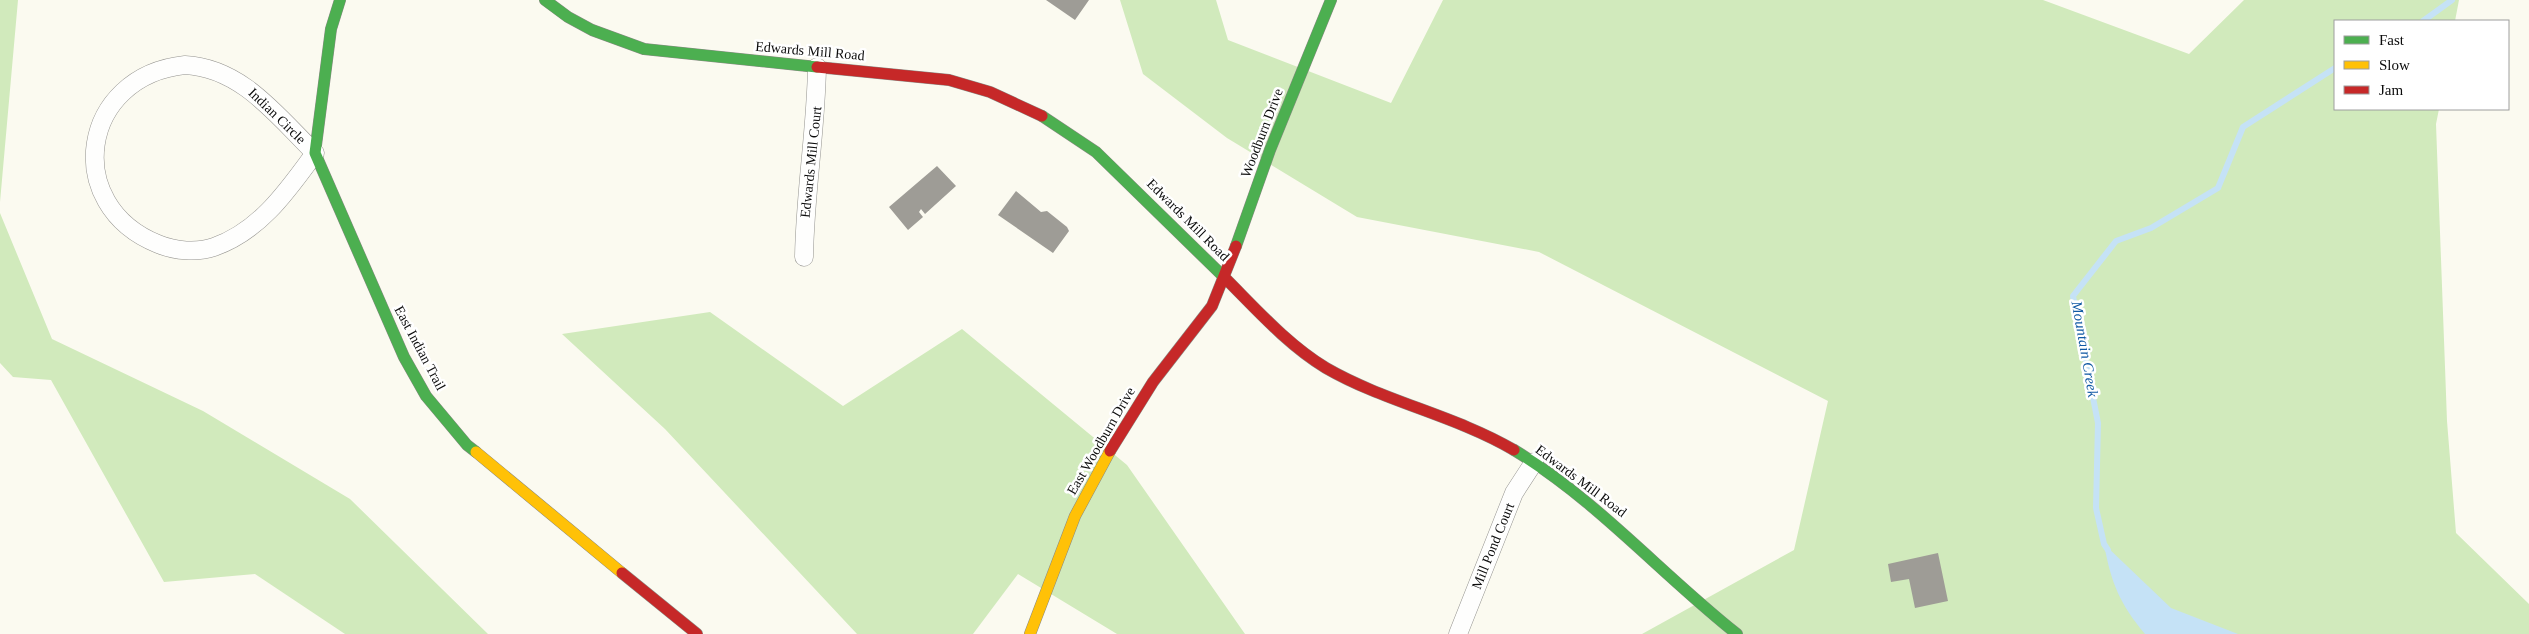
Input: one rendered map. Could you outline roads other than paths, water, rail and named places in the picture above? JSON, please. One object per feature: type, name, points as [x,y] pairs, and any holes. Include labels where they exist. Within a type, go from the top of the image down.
[{"type":"street","points":[[315,153],[331,29],[340,0]]},
{"type":"street","name":"Edwards Mill Road","points":[[544,0],[578,24],[604,37],[644,49],[949,80],[996,93],[1036,111],[1063,126],[1096,152],[1288,340],[1327,368],[1383,395],[1469,428],[1534,462],[1598,510],[1737,634]]},
{"type":"street","name":"Woodburn Drive","points":[[1224,278],[1270,150],[1331,0]]},
{"type":"street","name":"Indian Circle","points":[[185,66],[214,70],[254,92],[315,153],[281,199],[242,233],[215,247],[190,251],[164,246],[149,240],[122,222],[103,194],[95,158],[101,122],[112,103],[122,92],[150,72],[185,66]]},
{"type":"street","name":"Edwards Mill Court","points":[[804,257],[804,214],[817,104],[818,67]]},
{"type":"street","name":"East Indian Trail","points":[[315,153],[404,357],[426,396],[452,429],[488,465],[697,634]]},
{"type":"street","name":"East Woodburn Drive","points":[[1030,634],[1075,516],[1104,460],[1153,382],[1212,306],[1224,278]]},
{"type":"street","name":"Mill Pond Court","points":[[1458,634],[1514,493],[1534,462]]},
{"type":"water","points":[[2104,544],[2171,608],[2238,634],[2145,634],[2129,613],[2113,582]]},
{"type":"waterway","name":"Mountain Creek","points":[[2424,20],[2452,0]]},
{"type":"waterway","name":"Mountain Creek","points":[[2108,550],[2104,544],[2096,508],[2098,423],[2073,296],[2116,241],[2151,228],[2218,188],[2243,127],[2334,69]]}]
